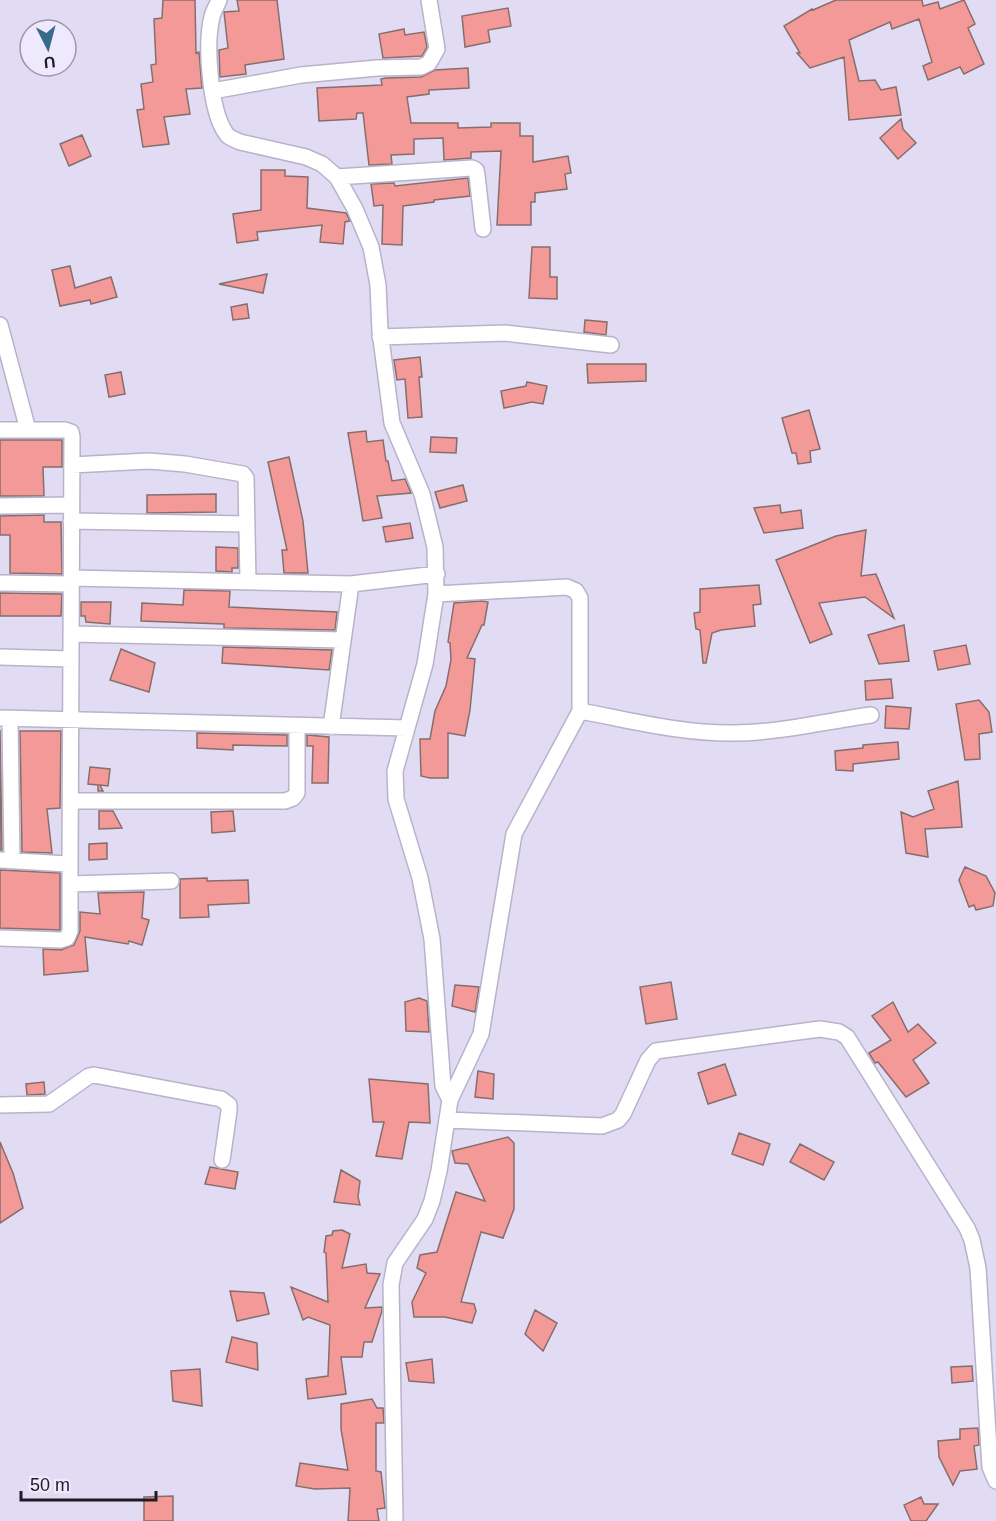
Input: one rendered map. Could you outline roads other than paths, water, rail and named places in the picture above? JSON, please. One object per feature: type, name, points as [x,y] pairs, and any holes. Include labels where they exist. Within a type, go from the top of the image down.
[{"type":"street","points":[[219,0],[212,16],[209,38],[213,92],[224,131],[230,138],[306,157],[322,164],[337,177],[355,209],[371,247],[378,285],[380,337],[392,423],[422,494],[435,547],[436,594],[425,664],[395,771],[396,799],[420,878],[432,939],[443,1086],[450,1100]]},
{"type":"street","points":[[213,92],[302,75],[377,68],[421,67],[429,63],[437,50],[429,0]]},
{"type":"street","points":[[337,177],[472,168],[476,170],[477,175],[483,229]]},
{"type":"street","points":[[0,325],[28,430]]},
{"type":"street","points":[[380,337],[506,333],[611,345]]},
{"type":"street","points":[[0,430],[71,432],[72,465],[70,931],[67,938],[61,940],[0,938]]},
{"type":"street","points":[[72,465],[149,461],[240,472],[246,477],[248,582]]},
{"type":"street","points":[[0,506],[71,505]]},
{"type":"street","points":[[71,521],[247,524]]},
{"type":"street","points":[[0,583],[71,581],[351,584],[437,574]]},
{"type":"street","points":[[331,727],[351,584]]},
{"type":"street","points":[[395,1521],[391,1285],[395,1263],[425,1219],[432,1201],[450,1100],[481,1034],[514,834],[580,711],[580,598],[576,591],[567,587],[436,594]]},
{"type":"street","points":[[71,634],[343,640]]},
{"type":"street","points":[[0,657],[71,659]]},
{"type":"street","points":[[580,711],[687,730],[732,734],[871,715]]},
{"type":"street","points":[[70,861],[67,864],[6,860],[5,719],[407,728]]},
{"type":"street","points":[[70,801],[285,801],[297,794],[297,726]]},
{"type":"street","points":[[70,884],[171,881]]},
{"type":"street","points":[[447,1120],[602,1126],[618,1120],[623,1114],[648,1060],[656,1051],[820,1029],[838,1032],[847,1037],[961,1218],[972,1240],[978,1268],[990,1467],[996,1481]]},
{"type":"street","points":[[0,1106],[49,1104],[89,1076],[94,1075],[221,1099],[229,1105],[222,1160]]}]
